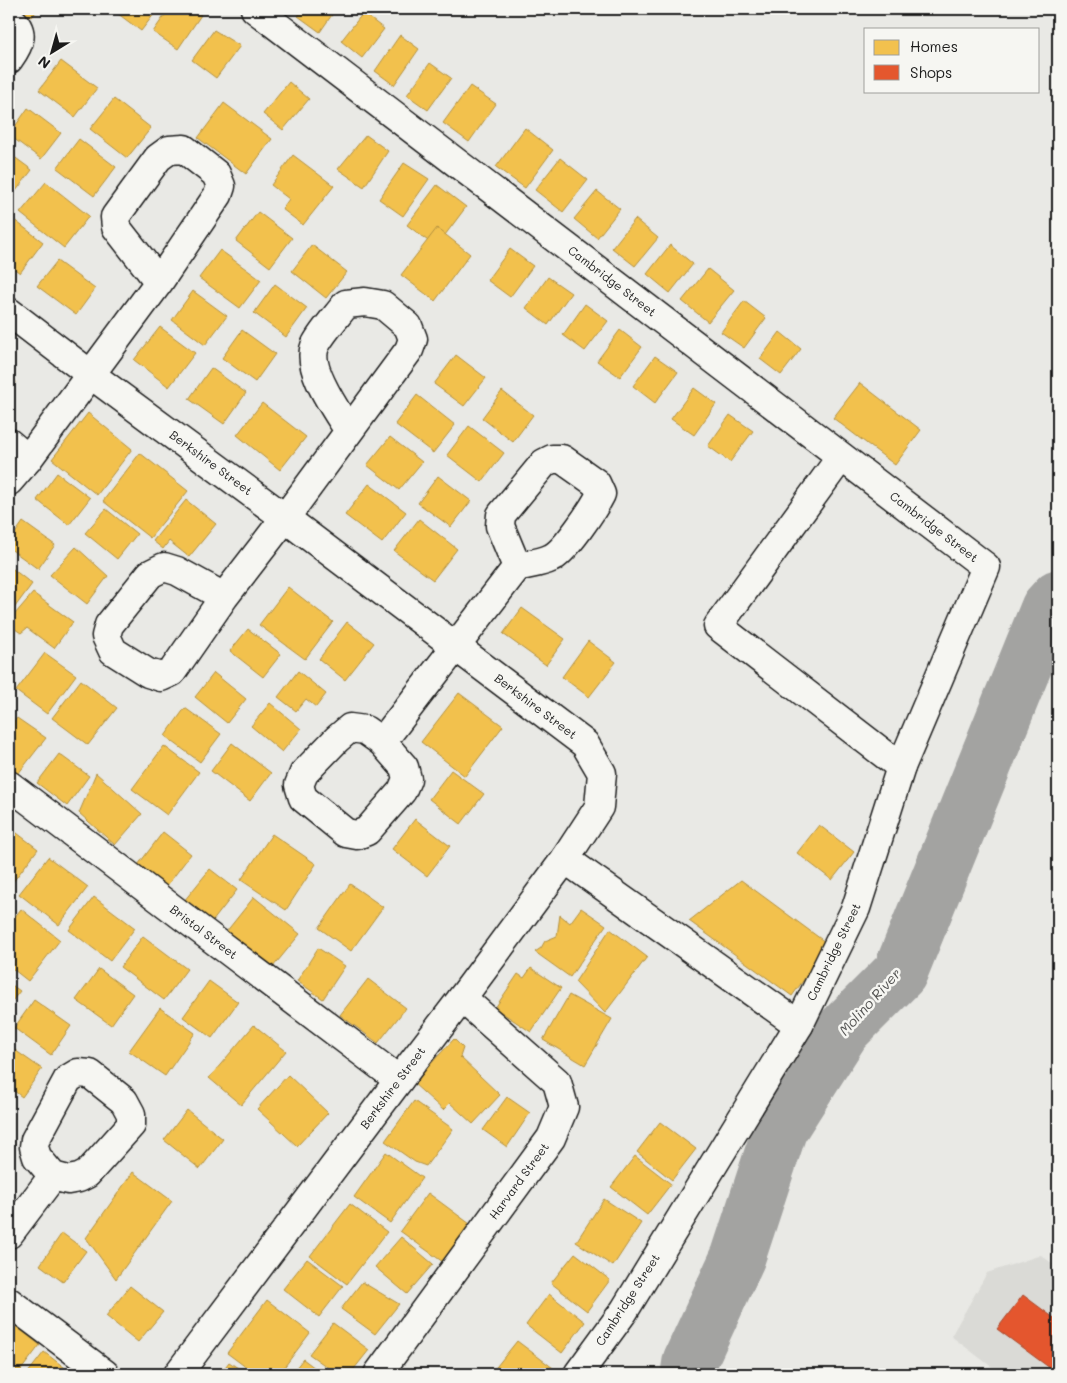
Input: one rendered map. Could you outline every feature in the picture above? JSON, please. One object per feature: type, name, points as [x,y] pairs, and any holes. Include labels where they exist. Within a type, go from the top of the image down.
[{"type":"street","name":"Cambridge Street","points":[[255,9],[986,567],[901,767],[856,908],[798,1025],[624,1311],[578,1374]]},
{"type":"street","points":[[9,18],[16,24],[21,36],[9,59]]},
{"type":"street","points":[[9,480],[18,451],[90,374],[159,282],[218,195],[221,186],[216,174],[184,149],[169,150],[158,158],[116,217],[116,227],[159,282]]},
{"type":"street","name":"Berkshire Street","points":[[9,312],[585,744],[602,774],[599,807],[565,859],[178,1374]]},
{"type":"street","points":[[224,596],[285,518],[349,431]]},
{"type":"street","points":[[841,456],[718,626],[901,767]]},
{"type":"street","points":[[382,742],[517,567]]},
{"type":"street","name":"Bristol Street","points":[[9,785],[399,1080]]},
{"type":"street","points":[[565,859],[798,1025]]},
{"type":"street","name":"Harvard Street","points":[[378,1374],[551,1138],[564,1107],[557,1082],[462,998]]},
{"type":"street","points":[[9,1234],[53,1176]]},
{"type":"street","points":[[9,1302],[105,1374]]},
{"type":"shaded area","points":[[1041,1255],[1058,1268],[1058,1374],[1001,1374],[951,1336],[987,1273]]},
{"type":"building: Homes","points":[[19,9],[38,9],[32,17]]},
{"type":"building: Homes","points":[[114,9],[158,9],[141,31]]},
{"type":"building: Homes","points":[[169,9],[192,9],[201,15],[178,49],[153,32]]},
{"type":"building: Homes","points":[[303,9],[336,9],[320,32],[298,16]]},
{"type":"building: Homes","points":[[363,13],[384,29],[362,58],[341,41]]},
{"type":"building: Homes","points":[[214,30],[240,46],[216,78],[192,60]]},
{"type":"building: Homes","points":[[400,35],[419,49],[394,85],[375,71]]},
{"type":"building: Homes","points":[[61,61],[97,88],[75,117],[39,90]]},
{"type":"building: Homes","points":[[430,63],[451,78],[428,110],[407,95]]},
{"type":"building: Homes","points":[[289,82],[309,99],[283,130],[263,114]]},
{"type":"building: Homes","points":[[470,86],[496,104],[469,142],[443,123]]},
{"type":"building: Homes","points":[[114,99],[151,128],[127,158],[90,129]]},
{"type":"building: Homes","points":[[224,103],[272,139],[246,174],[198,138]]},
{"type":"building: Homes","points":[[28,108],[61,133],[41,159],[9,135]]},
{"type":"building: Homes","points":[[525,128],[553,150],[525,188],[496,167]]},
{"type":"building: Homes","points":[[366,135],[388,151],[364,187],[338,169]]},
{"type":"building: Homes","points":[[79,139],[116,167],[94,196],[57,168]]},
{"type":"building: Homes","points":[[9,153],[32,170],[9,200]]},
{"type":"building: Homes","points":[[293,155],[334,186],[303,225],[282,209],[289,199],[271,185]]},
{"type":"building: Homes","points":[[560,158],[588,180],[563,212],[535,190]]},
{"type":"building: Homes","points":[[404,163],[429,179],[403,216],[379,199]]},
{"type":"building: Homes","points":[[46,182],[89,216],[64,248],[20,213]]},
{"type":"building: Homes","points":[[437,185],[466,207],[436,247],[407,225]]},
{"type":"building: Homes","points":[[597,191],[620,209],[597,238],[574,219]]},
{"type":"building: Homes","points":[[258,212],[292,238],[270,267],[236,241]]},
{"type":"building: Homes","points":[[9,216],[43,242],[20,273],[9,265]]},
{"type":"building: Homes","points":[[635,219],[658,238],[635,266],[612,248]]},
{"type":"building: Homes","points":[[437,228],[470,254],[435,301],[401,275]]},
{"type":"building: Homes","points":[[312,245],[347,272],[326,298],[292,271]]},
{"type":"building: Homes","points":[[670,245],[693,264],[670,293],[647,274]]},
{"type":"building: Homes","points":[[510,249],[533,266],[510,297],[487,280]]},
{"type":"building: Homes","points":[[220,250],[261,280],[240,308],[199,278]]},
{"type":"building: Homes","points":[[57,261],[95,289],[76,315],[37,286]]},
{"type":"building: Homes","points":[[708,269],[734,290],[708,322],[682,301]]},
{"type":"building: Homes","points":[[548,277],[571,293],[548,325],[526,308]]},
{"type":"building: Homes","points":[[275,284],[307,308],[286,337],[254,313]]},
{"type":"building: Homes","points":[[193,291],[227,316],[205,345],[172,320]]},
{"type":"building: Homes","points":[[744,301],[766,318],[744,348],[721,332]]},
{"type":"building: Homes","points":[[585,304],[608,321],[585,351],[563,335]]},
{"type":"building: Homes","points":[[160,327],[195,353],[169,387],[134,360]]},
{"type":"building: Homes","points":[[242,330],[275,354],[255,382],[222,358]]},
{"type":"building: Homes","points":[[620,330],[642,347],[620,377],[597,361]]},
{"type":"building: Homes","points":[[780,332],[801,349],[781,375],[760,359]]},
{"type":"building: Homes","points":[[456,355],[486,378],[464,406],[434,384]]},
{"type":"building: Homes","points":[[655,356],[678,372],[655,403],[633,386]]},
{"type":"building: Homes","points":[[211,368],[246,393],[224,424],[189,399]]},
{"type":"building: Homes","points":[[9,376],[16,382],[9,392]]},
{"type":"building: Homes","points":[[860,383],[921,430],[895,465],[833,418]]},
{"type":"building: Homes","points":[[694,388],[716,404],[694,435],[671,419]]},
{"type":"building: Homes","points":[[502,391],[533,415],[513,442],[482,418]]},
{"type":"building: Homes","points":[[417,395],[455,425],[433,453],[395,424]]},
{"type":"building: Homes","points":[[262,403],[306,437],[280,470],[237,435]]},
{"type":"building: Homes","points":[[88,413],[132,449],[97,495],[52,459]]},
{"type":"building: Homes","points":[[730,415],[753,431],[730,462],[708,446]]},
{"type":"building: Homes","points":[[469,426],[504,453],[482,482],[447,455]]},
{"type":"building: Homes","points":[[390,437],[422,462],[399,490],[367,465]]},
{"type":"building: Homes","points":[[140,453],[188,491],[150,538],[103,501]]},
{"type":"building: Homes","points":[[57,473],[90,498],[69,525],[37,500]]},
{"type":"building: Homes","points":[[438,476],[471,501],[451,527],[418,503]]},
{"type":"building: Homes","points":[[369,484],[406,512],[382,543],[345,515]]},
{"type":"building: Homes","points":[[186,500],[216,524],[189,557],[169,541],[163,549],[153,541]]},
{"type":"building: Homes","points":[[106,509],[137,534],[117,559],[85,533]]},
{"type":"building: Homes","points":[[419,519],[457,549],[433,580],[394,551]]},
{"type":"building: Homes","points":[[23,522],[55,545],[38,569],[9,548],[9,542]]},
{"type":"building: Homes","points":[[76,547],[108,576],[87,604],[50,575]]},
{"type":"building: Homes","points":[[9,566],[32,584],[9,615]]},
{"type":"building: Homes","points":[[288,587],[333,622],[305,659],[259,625]]},
{"type":"building: Homes","points":[[33,593],[73,622],[54,648],[27,628],[21,633],[9,625],[9,621]]},
{"type":"building: Homes","points":[[522,608],[565,639],[546,665],[503,634]]},
{"type":"building: Homes","points":[[347,622],[374,643],[345,680],[319,659]]},
{"type":"building: Homes","points":[[248,629],[281,654],[263,677],[230,651]]},
{"type":"building: Homes","points":[[588,641],[616,662],[589,697],[562,677]]},
{"type":"building: Homes","points":[[45,653],[76,675],[47,714],[16,691]]},
{"type":"building: Homes","points":[[298,671],[326,694],[316,707],[306,699],[296,711],[278,697]]},
{"type":"building: Homes","points":[[214,673],[246,699],[227,723],[195,697]]},
{"type":"building: Homes","points":[[81,680],[117,708],[88,745],[52,718]]},
{"type":"building: Homes","points":[[459,693],[503,726],[465,776],[421,742]]},
{"type":"building: Homes","points":[[270,703],[301,729],[282,752],[251,726]]},
{"type":"building: Homes","points":[[185,708],[221,734],[200,762],[165,736]]},
{"type":"building: Homes","points":[[17,718],[46,738],[18,774],[9,767],[9,727]]},
{"type":"building: Homes","points":[[232,743],[271,773],[250,801],[211,771]]},
{"type":"building: Homes","points":[[164,746],[199,772],[167,815],[132,789]]},
{"type":"building: Homes","points":[[59,754],[89,776],[67,806],[37,783]]},
{"type":"building: Homes","points":[[451,770],[484,794],[461,824],[429,799]]},
{"type":"building: Homes","points":[[96,773],[142,814],[115,845],[79,813]]},
{"type":"building: Homes","points":[[415,819],[450,846],[427,876],[392,849]]},
{"type":"building: Homes","points":[[819,825],[854,852],[832,880],[797,853]]},
{"type":"building: Homes","points":[[9,827],[38,849],[9,887]]},
{"type":"building: Homes","points":[[163,832],[191,854],[166,887],[138,865]]},
{"type":"building: Homes","points":[[272,834],[316,864],[286,910],[241,880]]},
{"type":"building: Homes","points":[[48,857],[88,887],[59,925],[19,894]]},
{"type":"building: Homes","points":[[210,869],[237,890],[212,922],[184,901]]},
{"type":"building: Homes","points":[[741,880],[829,945],[792,996],[689,921]]},
{"type":"building: Homes","points":[[350,884],[383,907],[351,951],[319,928]]},
{"type":"building: Homes","points":[[94,897],[135,928],[110,961],[69,930]]},
{"type":"building: Homes","points":[[254,897],[300,934],[268,973],[222,937]]},
{"type":"building: Homes","points":[[581,908],[606,925],[570,977],[535,952],[541,948],[545,941],[557,936],[560,915],[570,923]]},
{"type":"building: Homes","points":[[21,909],[60,940],[28,981],[9,966],[9,924]]},
{"type":"building: Homes","points":[[610,929],[647,957],[605,1013],[575,982]]},
{"type":"building: Homes","points":[[143,936],[187,969],[164,1000],[120,967]]},
{"type":"building: Homes","points":[[318,948],[345,966],[323,999],[297,981]]},
{"type":"building: Homes","points":[[531,968],[561,988],[531,1032],[495,1008],[518,974],[524,978]]},
{"type":"building: Homes","points":[[99,969],[133,994],[111,1025],[76,1000]]},
{"type":"building: Homes","points":[[368,979],[406,1008],[378,1043],[340,1015]]},
{"type":"building: Homes","points":[[209,981],[238,1002],[212,1038],[183,1017]]},
{"type":"building: Homes","points":[[9,983],[20,991],[9,1005]]},
{"type":"building: Homes","points":[[569,995],[612,1019],[585,1065],[543,1040]]},
{"type":"building: Homes","points":[[34,1000],[71,1026],[51,1055],[14,1028]]},
{"type":"building: Homes","points":[[160,1008],[195,1033],[165,1076],[129,1051]]},
{"type":"building: Homes","points":[[254,1025],[286,1051],[241,1105],[209,1078]]},
{"type":"building: Homes","points":[[454,1039],[463,1048],[460,1057],[500,1095],[473,1124],[450,1103],[443,1110],[413,1083]]},
{"type":"building: Homes","points":[[9,1046],[42,1069],[22,1097],[9,1087]]},
{"type":"building: Homes","points":[[288,1075],[328,1113],[297,1146],[257,1109]]},
{"type":"building: Homes","points":[[507,1097],[530,1113],[507,1147],[483,1130]]},
{"type":"building: Homes","points":[[414,1101],[453,1129],[426,1166],[415,1162],[385,1141]]},
{"type":"building: Homes","points":[[187,1110],[223,1139],[200,1169],[164,1140]]},
{"type":"building: Homes","points":[[660,1122],[696,1149],[672,1180],[637,1152]]},
{"type":"building: Homes","points":[[386,1152],[422,1178],[390,1223],[354,1197]]},
{"type":"building: Homes","points":[[635,1156],[671,1184],[647,1215],[611,1187]]},
{"type":"building: Homes","points":[[133,1172],[172,1201],[116,1279],[86,1238]]},
{"type":"building: Homes","points":[[428,1193],[470,1224],[443,1262],[400,1231]]},
{"type":"building: Homes","points":[[604,1199],[641,1223],[613,1266],[576,1242]]},
{"type":"building: Homes","points":[[350,1204],[387,1232],[347,1284],[310,1256]]},
{"type":"building: Homes","points":[[62,1233],[86,1251],[63,1282],[40,1265]]},
{"type":"building: Homes","points":[[401,1237],[433,1264],[407,1294],[375,1267]]},
{"type":"building: Homes","points":[[575,1253],[610,1280],[587,1311],[551,1283]]},
{"type":"building: Homes","points":[[307,1259],[343,1286],[319,1317],[283,1289]]},
{"type":"building: Homes","points":[[362,1282],[399,1304],[375,1334],[341,1309]]},
{"type":"building: Homes","points":[[130,1286],[163,1312],[138,1342],[106,1316]]},
{"type":"building: Homes","points":[[549,1294],[585,1322],[562,1353],[526,1325]]},
{"type":"building: Homes","points":[[267,1300],[310,1333],[279,1374],[255,1374],[227,1353]]},
{"type":"building: Homes","points":[[9,1321],[40,1345],[18,1374],[9,1374]]},
{"type":"building: Homes","points":[[333,1323],[369,1350],[350,1374],[337,1374],[309,1354]]},
{"type":"building: Homes","points":[[517,1341],[553,1368],[548,1374],[497,1374],[493,1371]]},
{"type":"building: Homes","points":[[44,1352],[73,1374],[27,1374]]},
{"type":"building: Homes","points":[[303,1359],[323,1374],[291,1374]]},
{"type":"building: Homes","points":[[229,1362],[247,1374],[220,1374]]},
{"type":"building: Shops","points":[[1023,1295],[1058,1321],[1058,1374],[997,1329]]},
{"type":"waterway","name":"Molino River","points":[[688,1374],[690,1361],[738,1257],[780,1129],[843,1030],[900,973],[1048,608],[1058,597]]}]
